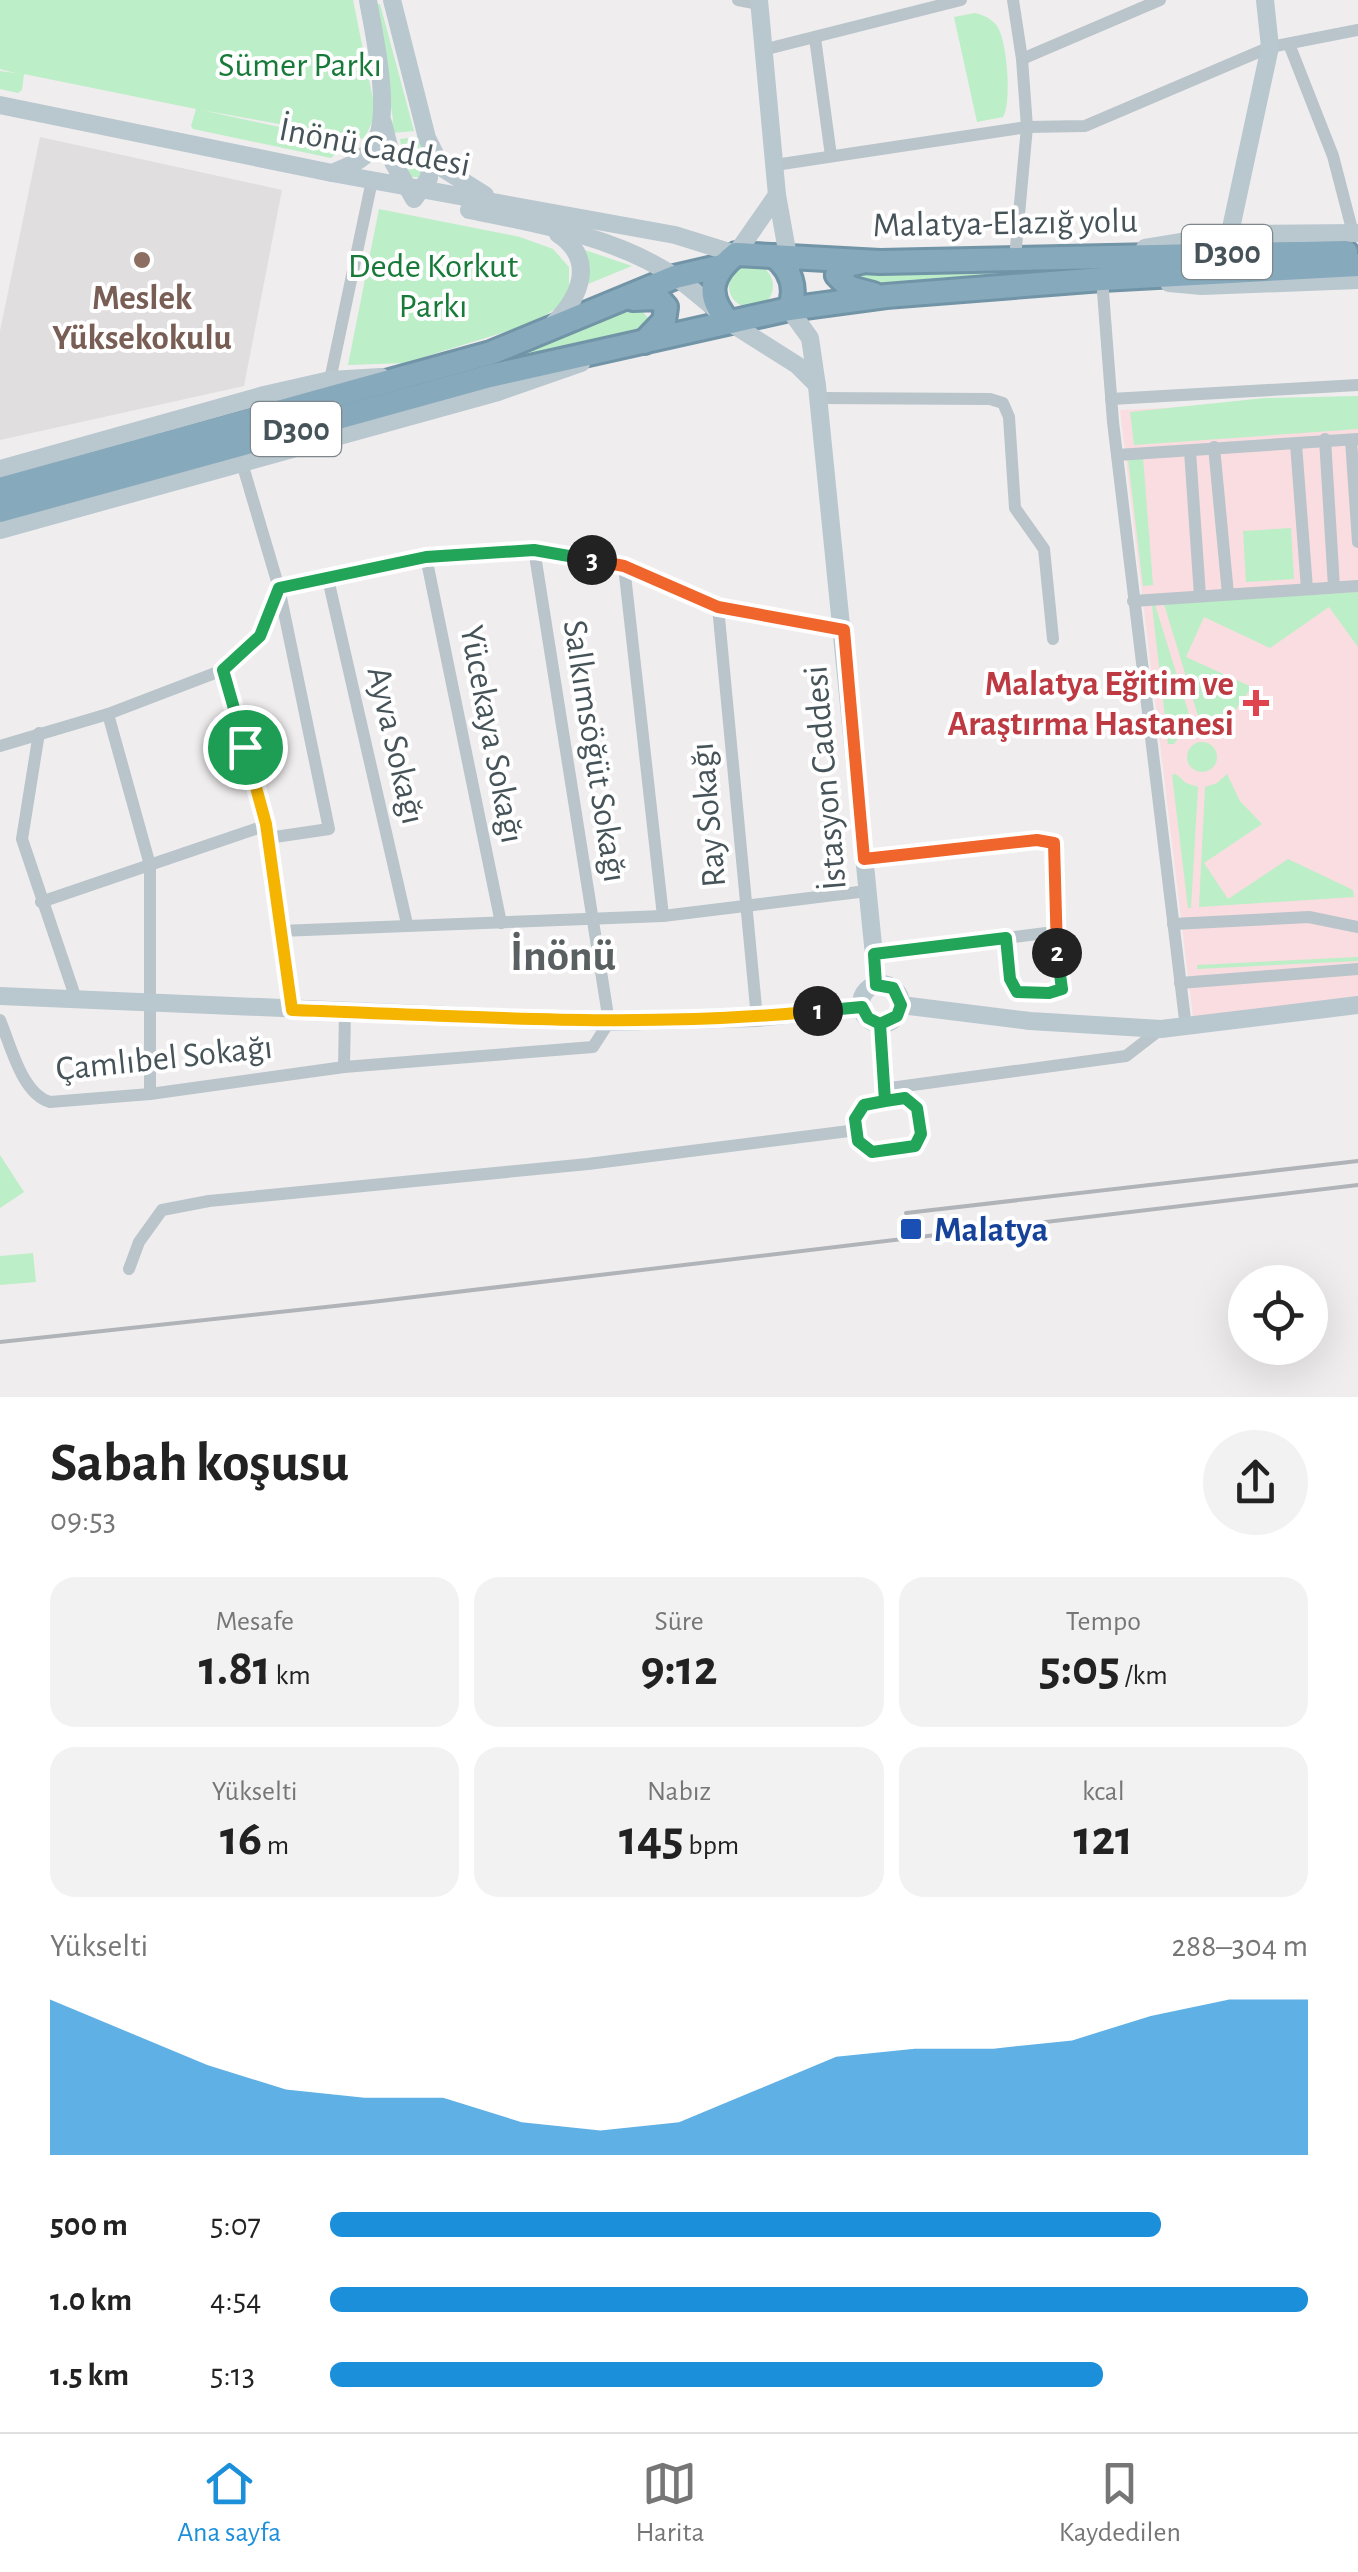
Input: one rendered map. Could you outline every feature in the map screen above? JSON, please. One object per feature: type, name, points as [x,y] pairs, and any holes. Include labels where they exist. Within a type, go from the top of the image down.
[{"type":"highway","name":"Malatya-Elazığ yolu","points":[[729,260],[880,262],[1015,258],[1106,271],[1228,243],[1356,240]]},
{"type":"highway","name":"D300","points":[[0,488],[492,353],[675,277],[729,260]]},
{"type":"highway","points":[[724,317],[714,286],[729,260]]},
{"type":"highway","points":[[785,262],[793,300],[789,308]]},
{"type":"highway","points":[[880,262],[851,263],[840,267],[837,275],[857,292],[886,296]]},
{"type":"highway","name":"Malatya-Elazığ yolu","points":[[724,317],[1106,271],[1358,265]]},
{"type":"highway","points":[[614,302],[650,297],[664,302],[664,320],[644,342]]},
{"type":"highway","name":"D300","points":[[0,511],[490,376],[644,342],[724,317]]},
{"type":"main road","points":[[368,0],[383,122],[393,162],[414,192],[545,225],[634,255],[675,277],[724,317],[797,365],[818,392]]},
{"type":"main road","points":[[392,0],[432,164],[414,192]]},
{"type":"main road","points":[[1228,243],[1280,45],[1265,0]]},
{"type":"main road","points":[[759,2],[785,262]]},
{"type":"main road","name":"İnönü Caddesi","points":[[0,108],[414,192]]},
{"type":"main road","name":"İnönü Caddesi","points":[[0,108],[370,190],[503,204],[675,235],[729,260]]},
{"type":"main road","points":[[332,173],[375,146],[383,122]]},
{"type":"main road","points":[[428,140],[442,168],[464,185],[503,204]]},
{"type":"main road","points":[[729,260],[776,195]]},
{"type":"main road","points":[[545,225],[568,240],[582,259],[582,282],[571,306],[546,332]]},
{"type":"main road","points":[[1106,271],[1202,286],[1358,280]]},
{"type":"main road","name":"İstasyon Caddesi","points":[[789,308],[810,338],[818,392],[876,985]]},
{"type":"main road","points":[[0,530],[540,380],[580,364],[592,352]]},
{"type":"main road","points":[[0,469],[330,380],[402,378]]},
{"type":"main road","points":[[876,985],[893,988],[901,1005],[897,1016],[880,1024],[868,1018],[862,1007],[864,994],[876,985]]},
{"type":"main road","points":[[0,996],[609,1022],[757,1018],[862,1007]]},
{"type":"main road","points":[[901,1005],[1030,1021],[1161,1029],[1358,1005]]},
{"type":"street","points":[[738,0],[759,2]]},
{"type":"street","points":[[763,50],[962,0]]},
{"type":"street","points":[[1013,0],[1027,127],[1015,258]]},
{"type":"street","points":[[1022,59],[1153,2]]},
{"type":"street","points":[[775,165],[1027,127],[1085,126],[1280,45],[1358,30]]},
{"type":"street","points":[[815,38],[831,156]]},
{"type":"street","points":[[1280,45],[1333,156],[1356,240]]},
{"type":"street","points":[[330,380],[370,190]]},
{"type":"street","points":[[1106,271],[1117,455],[1186,1028]]},
{"type":"street","points":[[1111,398],[1358,385]]},
{"type":"street","points":[[818,392],[990,398],[1003,403],[1010,417],[1015,508],[1044,549],[1053,639]]},
{"type":"street","points":[[1324,439],[1334,587]]},
{"type":"street","points":[[1117,455],[1355,440],[1358,542]]},
{"type":"street","points":[[1296,444],[1307,589]]},
{"type":"street","points":[[1214,447],[1228,594]]},
{"type":"street","points":[[1190,451],[1200,596]]},
{"type":"street","points":[[42,902],[267,831],[329,829],[279,588],[242,463]]},
{"type":"street","points":[[279,588],[426,557],[534,550],[624,566],[718,607],[844,630]]},
{"type":"street","name":"Salkımsöğüt Sokağı","points":[[534,550],[609,1022]]},
{"type":"street","name":"Yücekaya Sokağı","points":[[426,557],[501,923]]},
{"type":"street","points":[[624,566],[663,916]]},
{"type":"street","name":"Ayva Sokağı","points":[[328,579],[406,924]]},
{"type":"street","points":[[1134,600],[1358,586]]},
{"type":"street","points":[[0,746],[108,714],[223,670],[260,636],[279,588]]},
{"type":"street","name":"Ray Sokağı","points":[[718,607],[757,1018]]},
{"type":"street","points":[[223,670],[267,831],[292,1010]]},
{"type":"street","points":[[108,714],[150,866],[150,1094]]},
{"type":"street","points":[[38,734],[22,840],[77,1002]]},
{"type":"street","points":[[864,859],[1037,840],[1054,843],[1054,932],[1062,989],[1049,993],[1017,992],[1010,979],[1006,938]]},
{"type":"street","points":[[280,930],[663,916],[866,891]]},
{"type":"street","points":[[1173,924],[1309,917],[1358,926]]},
{"type":"street","points":[[874,954],[1054,932]]},
{"type":"street","points":[[1180,983],[1358,970]]},
{"type":"street","points":[[344,1066],[345,1012]]},
{"type":"street","name":"Çamlıbel Sokağı","points":[[0,1020],[38,1098],[50,1102],[150,1094],[344,1066],[593,1047],[609,1022]]},
{"type":"street","points":[[880,1024],[884,1095]]},
{"type":"street","points":[[884,1095],[905,1098],[917,1108],[921,1134],[915,1146],[872,1152],[858,1141],[855,1119],[864,1105],[884,1095],[1126,1056],[1161,1029]]},
{"type":"street","points":[[129,1269],[139,1242],[162,1210],[209,1201],[588,1164],[856,1130]]},
{"type":"shaded area","name":"Meslek Yüksekokulu","points":[[40,137],[282,190],[244,386],[0,440],[0,331]]},
{"type":"shaded area","name":"Malatya Eğitim ve Araştırma Hastanesi","points":[[1358,399],[1358,996],[1193,1018],[1120,410]]},
{"type":"green space","name":"Sümer Parkı","points":[[0,0],[353,0],[376,114],[364,139],[201,110],[349,142],[331,158],[193,129],[196,109],[24,74],[18,93],[0,89],[0,71],[15,73],[0,69]]},
{"type":"green space","points":[[380,4],[414,131],[391,133],[393,119],[374,5]]},
{"type":"green space","points":[[975,13],[997,26],[1006,57],[1008,85],[1003,117],[977,122],[954,17]]},
{"type":"green space","points":[[419,137],[427,155],[423,178],[406,176],[400,139]]},
{"type":"green space","name":"Dede Korkut Parkı","points":[[379,209],[520,237],[553,249],[569,267],[569,287],[560,306],[536,321],[505,332],[404,363],[348,365]]},
{"type":"green space","points":[[582,249],[632,266],[588,284],[588,265]]},
{"type":"green space","points":[[1205,263],[936,278],[858,287],[857,272]]},
{"type":"green space","points":[[751,264],[767,270],[773,286],[767,302],[751,308],[735,302],[729,286],[735,270]]},
{"type":"green space","points":[[637,305],[655,326],[239,436],[504,353]]},
{"type":"green space","points":[[1358,396],[1358,429],[1134,445],[1130,412],[1265,398]]},
{"type":"green space","points":[[1143,457],[1153,585],[1143,586],[1128,459]]},
{"type":"green space","points":[[1291,528],[1294,579],[1246,582],[1243,531]]},
{"type":"green space","points":[[1358,592],[1358,647],[1329,607],[1270,648],[1204,617],[1186,657],[1252,687],[1233,713],[1225,737],[1201,726],[1164,604]]},
{"type":"green space","points":[[1152,605],[1193,727],[1181,733],[1174,744],[1168,744]]},
{"type":"green space","points":[[1202,742],[1216,751],[1217,757],[1208,771],[1202,772],[1188,763],[1187,757],[1196,743]]},
{"type":"green space","points":[[1227,774],[1240,801],[1262,824],[1204,863],[1228,899],[1288,859],[1353,890],[1354,897],[1199,907],[1205,787]]},
{"type":"green space","points":[[1172,775],[1198,787],[1191,908]]},
{"type":"green space","points":[[1358,957],[1358,961],[1197,969],[1197,965]]},
{"type":"green space","points":[[0,1155],[24,1192],[0,1208]]},
{"type":"green space","points":[[33,1253],[36,1282],[0,1285],[0,1256]]},
{"type":"railway","points":[[906,1213],[1358,1161]]},
{"type":"railway","points":[[0,1342],[1358,1185]]},
{"type":"place","name":"Meslek Yüksekokulu","points":[[142,260]]},
{"type":"place","name":"Malatya Eğitim ve Araştırma Hastanesi","points":[[1256,703]]},
{"type":"place","name":"Malatya","points":[[911,1229]]},
{"type":"district","name":"İnönü","points":[[563,954]]},
{"type":"route","points":[[245,747],[223,670],[260,636],[279,588],[426,557],[534,550],[624,566],[718,607],[844,630],[864,859],[1037,840],[1054,843],[1054,932],[1062,989],[1049,993],[1017,992],[1010,979],[1006,938],[874,954],[876,985],[887,985],[898,992],[901,1005],[892,1021],[880,1024],[882,1088],[885,1101],[905,1098],[917,1108],[921,1134],[915,1146],[872,1152],[858,1141],[855,1119],[864,1105],[885,1101],[880,1024],[868,1018],[862,1007],[757,1018],[609,1022],[292,1010],[266,824],[245,747]]}]
